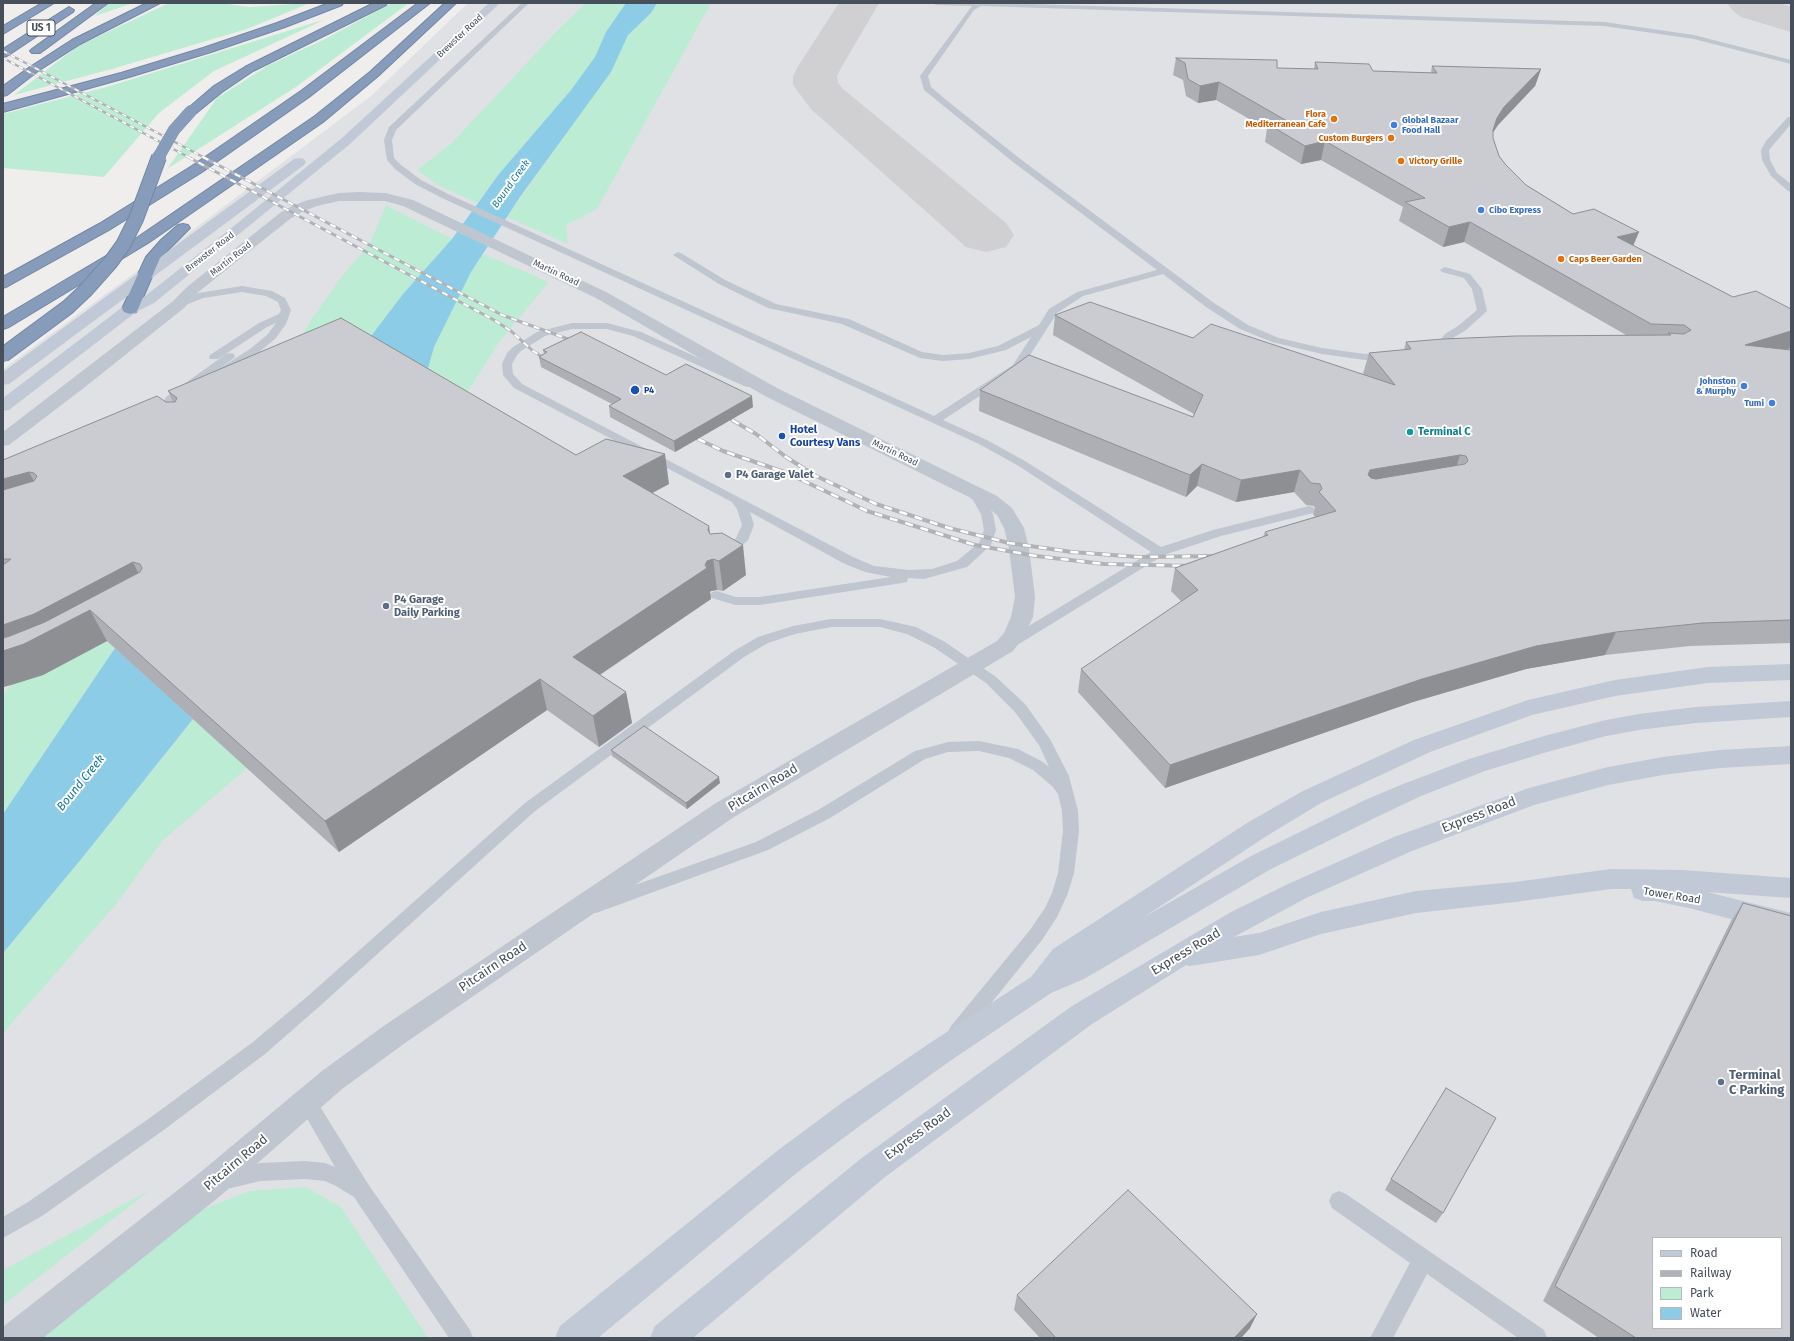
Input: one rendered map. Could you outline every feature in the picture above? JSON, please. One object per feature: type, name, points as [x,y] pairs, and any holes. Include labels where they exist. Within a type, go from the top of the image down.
[{"type":"highway","points":[[3,31],[49,3]]},
{"type":"highway","points":[[103,3],[27,59],[93,25],[143,3]]},
{"type":"highway","points":[[3,92],[34,69],[71,45],[106,26],[155,3]]},
{"type":"highway","points":[[3,108],[88,85],[240,40],[338,3]]},
{"type":"highway","points":[[3,355],[68,307],[86,290],[110,263],[123,245],[136,219],[161,151],[174,130],[201,102],[228,82],[280,53],[382,3]]},
{"type":"highway","points":[[3,283],[92,234],[169,187],[267,122],[426,3]]},
{"type":"highway","points":[[130,309],[152,257],[166,243],[262,168],[384,65],[451,3]]},
{"type":"highway","name":"US 1","points":[[3,54],[78,4]]},
{"type":"highway","points":[[294,118],[324,95],[321,83]]},
{"type":"highway","points":[[3,324],[143,240],[319,119]]},
{"type":"highway","points":[[3,310],[141,228],[212,180],[266,139]]},
{"type":"street","name":"Brewster Road","points":[[3,406],[130,309],[149,300],[341,146],[495,3]]},
{"type":"street","name":"Brewster Road","points":[[3,380],[407,84]]},
{"type":"street","name":"Martin Road","points":[[3,441],[79,384],[178,305],[192,290],[285,216],[313,203],[339,197],[385,197],[408,203],[622,306],[736,373],[797,406],[990,500],[1005,512],[1014,528],[1017,537],[1025,597],[1025,606],[1018,628],[1005,646]]},
{"type":"street","name":"Pitcairn Road","points":[[16,1338],[208,1186],[307,1103],[332,1080],[394,1034],[730,807],[1005,646]]},
{"type":"street","points":[[1040,985],[1063,957],[1230,846],[1283,813],[1360,774],[1422,746],[1514,713],[1559,700],[1615,688],[1676,678],[1708,675],[1791,672]]},
{"type":"street","points":[[572,1338],[788,1161],[854,1112],[940,1052],[1040,985],[1074,972],[1262,862],[1338,824],[1412,790],[1477,765],[1544,744],[1606,728],[1696,714],[1791,709]]},
{"type":"street","name":"Express Road","points":[[673,1334],[874,1167],[1082,1015],[1176,957],[1240,920],[1345,869],[1403,844],[1529,796],[1608,776],[1662,766],[1727,758],[1791,755]]},
{"type":"street","points":[[1176,957],[1259,944],[1322,923],[1416,902],[1550,888],[1611,879],[1719,882],[1791,888]]},
{"type":"street","name":"Tower Road","points":[[1550,888],[1655,892],[1727,906],[1791,924]]},
{"type":"lane","points":[[526,3],[403,117],[392,129],[388,140],[390,158],[398,167],[411,177],[445,196],[935,420],[1003,453],[1160,552]]},
{"type":"lane","points":[[936,3],[1604,24],[1694,37],[1791,62]]},
{"type":"lane","points":[[978,5],[972,9],[928,69],[924,76],[927,88],[1016,160],[1215,309],[1244,327],[1276,340],[1322,351],[1365,357],[1394,356]]},
{"type":"lane","points":[[1791,119],[1769,143],[1765,150],[1766,160],[1774,174],[1791,189]]},
{"type":"lane","points":[[678,254],[722,282],[772,306],[845,321],[920,355],[943,358],[969,356],[1002,348],[1043,327]]},
{"type":"lane","points":[[1434,354],[1453,352],[1443,344],[1449,336],[1462,328],[1482,311],[1477,289],[1466,276],[1445,270]]},
{"type":"lane","points":[[935,420],[1017,367],[1053,311],[1080,294],[1165,271]]},
{"type":"lane","points":[[176,423],[166,410],[178,393],[272,327],[284,316],[286,310],[282,300],[269,294],[252,290],[211,292],[178,305]]},
{"type":"lane","points":[[797,406],[637,334],[617,327],[584,325],[556,329],[533,338],[512,353],[507,370],[508,376],[518,386],[859,565],[896,573],[933,573]]},
{"type":"lane","points":[[717,595],[735,601],[767,601],[933,573],[962,564],[984,545],[990,530],[987,514],[978,498],[961,485]]},
{"type":"lane","points":[[719,560],[742,540],[746,532],[748,525],[746,516],[737,500]]},
{"type":"lane","points":[[1005,646],[1160,552],[1217,533],[1309,510]]},
{"type":"lane","points":[[3,1228],[35,1210],[154,1126],[226,1073],[288,1024],[530,807],[739,654],[763,640],[793,630],[831,623],[880,623],[911,630],[940,645],[973,666],[991,680],[1015,704],[1032,724],[1045,743],[1061,776],[1070,811],[1071,831],[1066,873],[1052,912],[1036,935],[940,1052]]},
{"type":"lane","points":[[567,916],[710,866],[762,846],[824,814],[920,755],[948,747],[980,746],[1013,754],[1038,766],[1057,782],[1066,793]]},
{"type":"lane","points":[[307,1103],[361,1192],[462,1338]]},
{"type":"lane","points":[[208,1186],[242,1175],[260,1172],[305,1170],[325,1172],[342,1179],[361,1192]]},
{"type":"lane","points":[[1339,1201],[1536,1338]]},
{"type":"lane","points":[[1380,1338],[1423,1260]]},
{"type":"shaded area","points":[[468,3],[1791,3],[1791,1338],[3,1338],[3,369],[170,247],[371,96]]},
{"type":"green space","points":[[109,3],[133,3],[95,16]]},
{"type":"green space","points":[[169,3],[220,3],[249,7],[310,3],[247,29],[112,69],[14,95],[78,46]]},
{"type":"green space","points":[[392,3],[409,3],[296,87],[167,169],[217,98],[269,65],[323,40]]},
{"type":"green space","points":[[586,3],[626,3],[606,32],[595,57],[571,90],[499,174],[477,203],[438,185],[417,170],[451,144],[555,33]]},
{"type":"green space","points":[[657,3],[711,3],[597,209],[566,225],[568,244],[507,217],[611,72],[628,35],[651,13]]},
{"type":"green space","points":[[326,19],[214,71],[159,113],[104,177],[3,168],[3,114],[110,86]]},
{"type":"green space","points":[[386,205],[452,239],[403,294],[359,352],[280,377],[311,320],[343,275],[370,243]]},
{"type":"green space","points":[[483,254],[549,282],[499,342],[456,410],[422,390],[434,347],[471,272]]},
{"type":"green space","points":[[107,641],[115,648],[3,814],[3,695],[11,685]]},
{"type":"green space","points":[[193,719],[247,768],[162,841],[117,903],[3,1033],[3,953],[82,858]]},
{"type":"green space","points":[[306,1187],[341,1207],[428,1338],[40,1338],[202,1210],[249,1191]]},
{"type":"green space","points":[[150,1190],[3,1305],[3,1270]]},
{"type":"water","name":"Bound Creek","points":[[626,3],[657,3],[651,13],[628,35],[611,72],[520,197],[471,272],[434,347],[422,390],[359,352],[403,294],[452,239],[499,174],[571,90],[595,57],[606,32]]},
{"type":"water","name":"Bound Creek","points":[[115,648],[193,719],[82,858],[3,953],[3,814]]},
{"type":"building","name":"Terminal C","points":[[1176,58],[1277,60],[1277,68],[1318,69],[1315,62],[1369,64],[1373,71],[1437,73],[1432,66],[1541,69],[1504,107],[1497,118],[1493,130],[1493,138],[1499,156],[1526,185],[1573,214],[1594,209],[1639,232],[1617,237],[1733,297],[1756,291],[1791,309],[1791,331],[1745,345],[1791,350],[1791,620],[1703,623],[1616,632],[1536,646],[1422,679],[1170,765],[1081,669],[1198,590],[1175,568],[1268,535],[1265,532],[1336,511],[1319,492],[1322,489],[1320,484],[1311,483],[1300,470],[1241,480],[1202,464],[1190,475],[980,390],[1029,355],[1193,417],[1203,395],[1055,315],[1090,302],[1193,338],[1211,324],[1395,385],[1369,353],[1411,349],[1406,342],[1443,339],[1516,336],[1671,335],[1668,333],[1684,334],[1691,330],[1684,325],[1651,324],[1470,222],[1449,227],[1405,202],[1425,198],[1325,141],[1305,146],[1268,124],[1287,121],[1219,82],[1200,86],[1188,79],[1185,63]],"holes":[[[1460,455],[1466,456],[1468,461],[1465,464],[1376,479],[1371,478],[1368,475],[1370,470],[1375,469]]]},
{"type":"building","name":"P4 Garage Daily Parking","points":[[341,318],[576,455],[606,439],[665,454],[623,476],[709,526],[708,530],[710,534],[722,533],[743,545],[719,561],[713,559],[707,561],[705,565],[707,568],[573,657],[626,692],[593,716],[540,679],[325,821],[90,610],[24,644],[3,651],[3,638],[45,622],[140,572],[142,568],[140,564],[133,562],[34,614],[3,625],[3,565],[11,559],[3,559],[3,490],[34,481],[37,476],[34,473],[29,472],[3,479],[3,460],[157,396],[166,402],[175,402],[177,398],[168,391]]},
{"type":"building","points":[[581,332],[666,375],[686,364],[752,396],[674,441],[609,406],[621,399],[539,357],[547,352],[543,350]]},
{"type":"building","points":[[644,726],[719,777],[686,803],[611,750]]},
{"type":"building","name":"Terminal C Parking","points":[[1743,903],[1791,916],[1791,1338],[1636,1338],[1555,1286]]},
{"type":"building","points":[[1446,1088],[1496,1118],[1443,1213],[1391,1179]]},
{"type":"building","points":[[1128,1190],[1257,1314],[1234,1338],[1056,1338],[1017,1295]]},
{"type":"taxiway","points":[[859,3],[819,68],[815,76],[816,85],[827,99],[986,235]]},
{"type":"taxiway","points":[[1747,3],[1755,8],[1791,20]]},
{"type":"railway","points":[[3,51],[205,158]]},
{"type":"railway","points":[[3,58],[190,158]]},
{"type":"railway","points":[[188,157],[494,320],[511,331],[533,351],[544,358]]},
{"type":"railway","points":[[203,157],[502,315],[579,343]]},
{"type":"railway","points":[[544,358],[548,360]]},
{"type":"railway","points":[[732,420],[756,434],[786,457],[816,476],[876,504],[949,528],[1009,543],[1072,552],[1139,557],[1219,556]]},
{"type":"railway","points":[[698,439],[723,451],[787,473],[867,511],[975,545],[1036,556],[1104,564],[1192,566]]},
{"type":"place","name":"Flora Mediterranean Cafe","points":[[1334,119]]},
{"type":"place","name":"Global Bazaar Food Hall","points":[[1394,125]]},
{"type":"place","name":"Custom Burgers","points":[[1391,138]]},
{"type":"place","name":"Victory Grille","points":[[1401,161]]},
{"type":"place","name":"Cibo Express","points":[[1481,210]]},
{"type":"place","name":"Caps Beer Garden","points":[[1561,259]]},
{"type":"place","name":"Johnston & Murphy","points":[[1744,386]]},
{"type":"place","name":"P4","points":[[635,390]]},
{"type":"place","name":"Tumi","points":[[1772,403]]},
{"type":"place","name":"Terminal C","points":[[1410,432]]},
{"type":"place","name":"Hotel Courtesy Vans","points":[[782,436]]},
{"type":"place","name":"P4 Garage Valet","points":[[728,475]]},
{"type":"place","name":"P4 Garage Daily Parking","points":[[386,606]]},
{"type":"place","name":"Terminal C Parking","points":[[1721,1082]]}]
